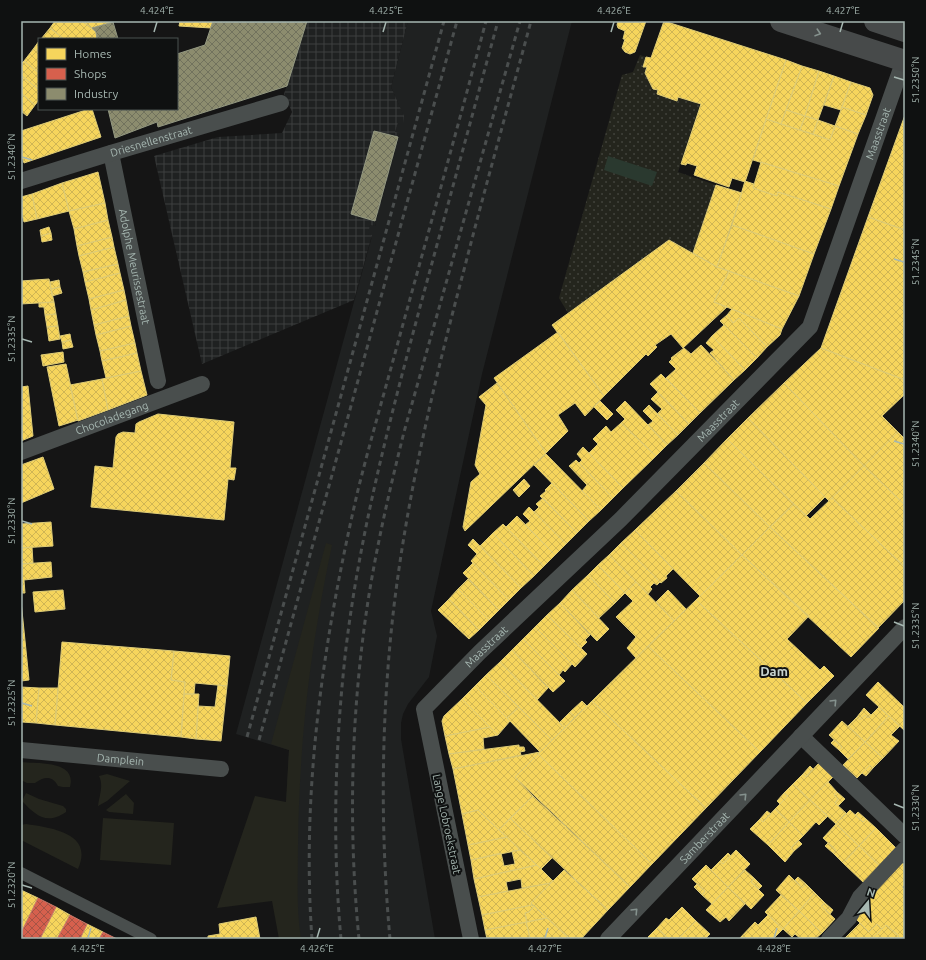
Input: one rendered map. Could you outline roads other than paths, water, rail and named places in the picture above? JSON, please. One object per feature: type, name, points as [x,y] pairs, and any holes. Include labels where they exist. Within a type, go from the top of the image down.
[{"type":"main road","points":[[781,21],[904,61]]},
{"type":"main road","points":[[875,21],[905,31]]},
{"type":"street","name":"Maasstraat","points":[[424,709],[480,652],[621,520],[810,327],[904,61]]},
{"type":"street","name":"Driesnellenstraat","points":[[21,182],[111,153],[281,103]]},
{"type":"street","name":"Adolphe Meurissestraat","points":[[111,153],[158,381]]},
{"type":"street","name":"Chocoladegang","points":[[21,452],[202,384]]},
{"type":"street","name":"Samberstraat","points":[[608,939],[905,627]]},
{"type":"street","name":"Lange Lobroekstraat","points":[[424,709],[471,939]]},
{"type":"street","points":[[801,736],[905,836]]},
{"type":"street","name":"Damplein","points":[[21,750],[221,769]]},
{"type":"street","points":[[829,939],[849,918],[860,897],[905,849]]},
{"type":"street","points":[[21,873],[151,939]]},
{"type":"railway","points":[[247,737],[444,21]]},
{"type":"railway","points":[[259,740],[457,21]]},
{"type":"railway","points":[[312,939],[309,882],[313,769],[318,713],[335,601],[358,490],[486,21]]},
{"type":"railway","points":[[341,939],[336,866],[337,757],[346,648],[359,562],[377,476],[398,391],[498,21]]},
{"type":"railway","points":[[359,939],[353,855],[353,770],[362,643],[375,558],[404,432],[520,21]]},
{"type":"railway","points":[[390,939],[383,814],[384,730],[390,647],[400,563],[415,477],[443,350],[531,21]]},
{"type":"district","name":"Dam","points":[[774,671]]}]
